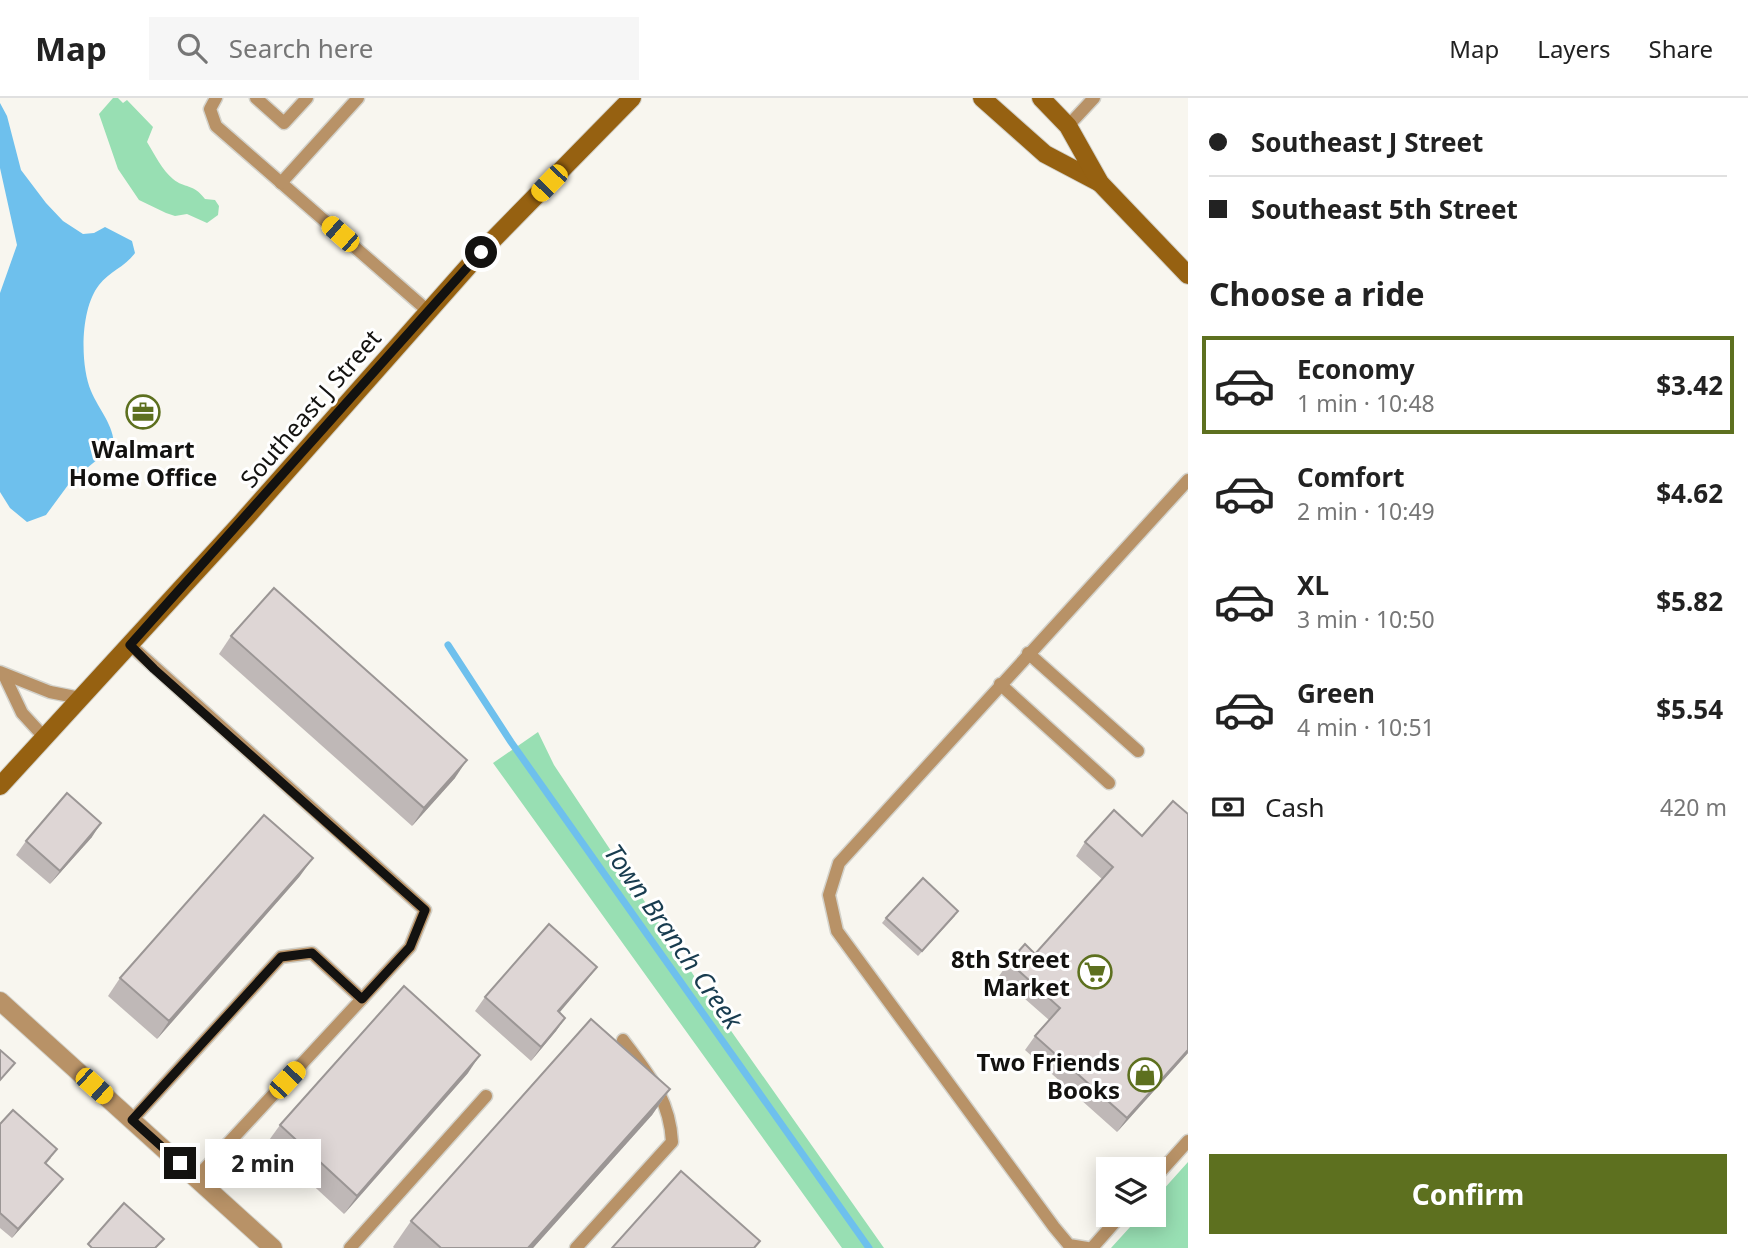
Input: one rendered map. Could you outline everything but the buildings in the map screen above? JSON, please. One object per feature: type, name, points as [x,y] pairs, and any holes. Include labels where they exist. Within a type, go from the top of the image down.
[{"type":"main road","name":"Southeast J Street","points":[[0,786],[130,645],[481,252],[632,98]]},
{"type":"main road","points":[[982,98],[1045,154],[1100,183]]},
{"type":"main road","points":[[1041,98],[1068,126],[1100,183],[1188,275]]},
{"type":"street","points":[[0,1001],[273,1248]]},
{"type":"lane","points":[[216,98],[210,109],[216,126],[428,311]]},
{"type":"lane","points":[[256,98],[285,123],[307,98]]},
{"type":"lane","points":[[281,183],[358,98]]},
{"type":"lane","points":[[1068,126],[1094,98]]},
{"type":"lane","points":[[1087,1248],[1069,1245],[1054,1227],[837,931],[829,895],[839,863],[1188,480]]},
{"type":"lane","points":[[130,645],[425,910],[410,947],[195,1178]]},
{"type":"lane","points":[[1028,653],[1138,751]]},
{"type":"lane","points":[[2,673],[50,692],[80,698]]},
{"type":"lane","points":[[2,673],[22,713],[44,737]]},
{"type":"lane","points":[[1000,684],[1109,783]]},
{"type":"lane","points":[[132,1120],[281,957],[312,953],[362,999]]},
{"type":"lane","points":[[576,1248],[672,1142],[671,1123],[660,1091],[624,1040]]},
{"type":"lane","points":[[350,1248],[486,1096]]},
{"type":"lane","points":[[1166,1166],[1188,1141]]},
{"type":"lane","points":[[1092,1248],[1111,1227]]},
{"type":"green space","points":[[113,98],[118,98],[123,103],[127,100],[153,127],[147,142],[162,167],[177,182],[197,191],[205,199],[215,200],[219,206],[218,215],[207,223],[187,214],[175,216],[166,213],[139,200],[118,169],[99,114]]},
{"type":"green space","points":[[538,732],[554,765],[722,1018],[884,1248],[842,1248],[493,763]]},
{"type":"green space","points":[[1188,1162],[1188,1248],[1111,1248],[1130,1227],[1166,1227],[1166,1187]]},
{"type":"water","points":[[0,103],[7,116],[21,170],[46,203],[63,221],[83,234],[94,233],[105,227],[132,241],[135,253],[99,285],[88,308],[85,322],[87,380],[109,424],[114,446],[71,481],[46,515],[27,522],[10,508],[0,492],[0,293],[17,245],[0,168]]},
{"type":"waterway","name":"Town Branch Creek","points":[[448,645],[511,742],[869,1248]]},
{"type":"place","name":"Walmart Home Office","points":[[143,412]]},
{"type":"place","name":"8th Street Market","points":[[1095,972]]},
{"type":"place","name":"Two Friends Books","points":[[1145,1075]]},
{"type":"route","points":[[180,1163],[132,1120],[281,957],[312,953],[362,999],[410,947],[425,910],[130,645],[481,252]]}]
